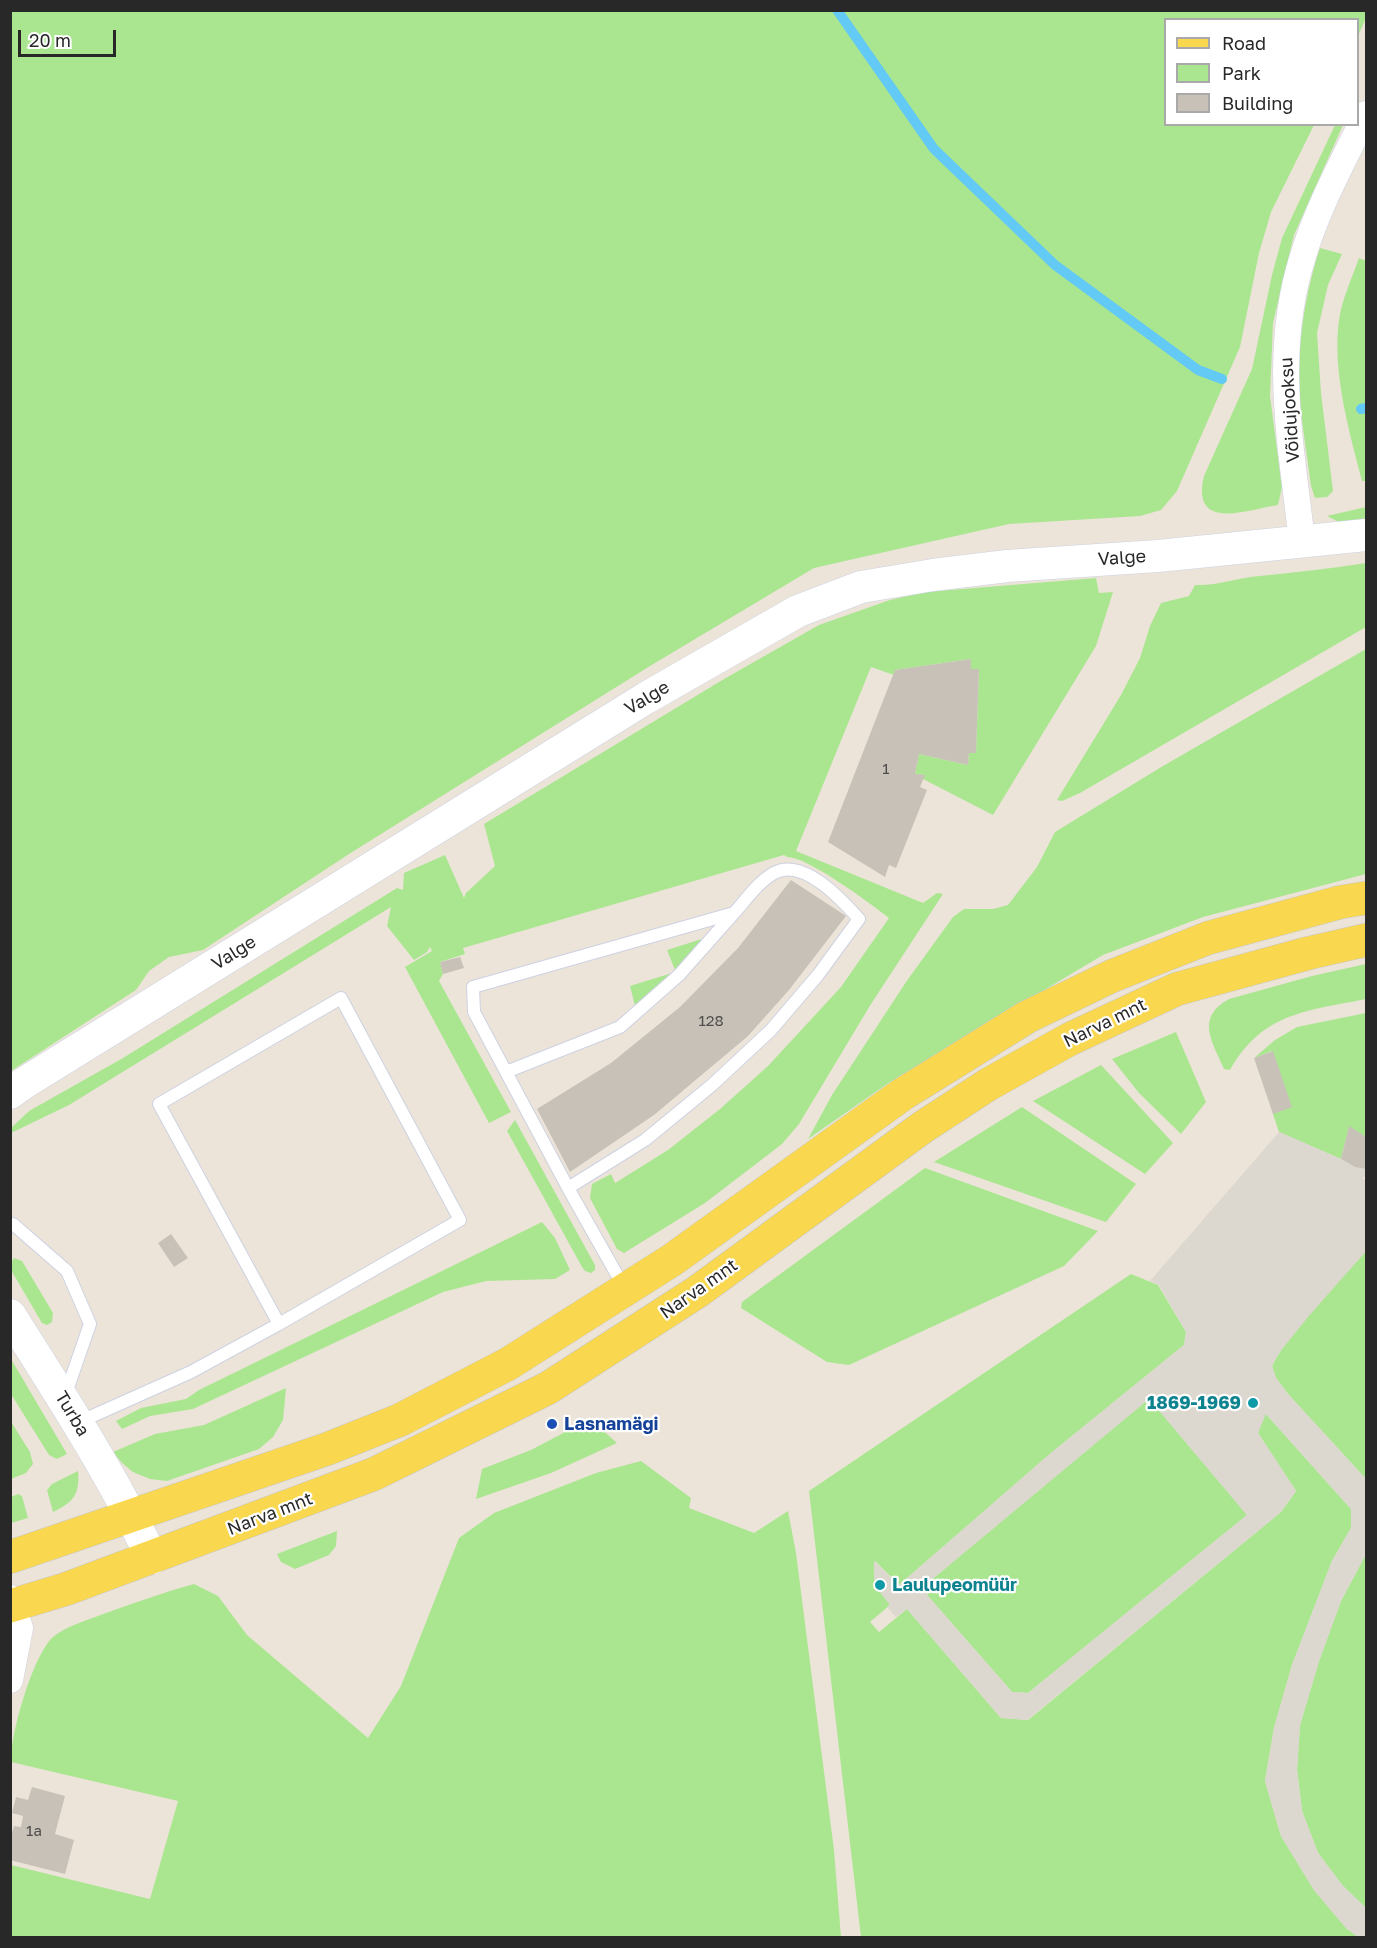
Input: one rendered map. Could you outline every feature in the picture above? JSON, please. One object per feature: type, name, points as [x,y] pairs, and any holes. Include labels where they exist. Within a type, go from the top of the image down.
[{"type":"main road","name":"Narva mnt","points":[[10,1557],[327,1449],[400,1420],[508,1364],[626,1290],[672,1260],[903,1094],[1027,1017],[1112,976],[1208,938],[1341,902],[1366,898]]},
{"type":"main road","name":"Narva mnt","points":[[11,1603],[66,1589],[374,1474],[548,1388],[697,1292],[923,1127],[989,1084],[1070,1039],[1177,989],[1366,940]]},
{"type":"street","name":"Võidujooksu","points":[[1302,542],[1285,386],[1287,324],[1302,256],[1315,220],[1366,114]]},
{"type":"street","name":"Valge","points":[[10,1093],[646,698],[798,611],[861,587],[933,575],[1007,566],[1158,556],[1366,535]]},
{"type":"street","name":"Turba","points":[[10,1315],[71,1411],[131,1515],[152,1558]]},
{"type":"street","points":[[10,1680],[20,1628],[11,1603]]},
{"type":"lane","points":[[506,1072],[620,1027],[680,975],[734,913],[775,872],[795,869],[832,890],[860,919],[818,975],[771,1030],[729,1069],[645,1140],[567,1188]]},
{"type":"lane","points":[[626,1290],[567,1188],[474,1012],[473,987],[734,913]]},
{"type":"lane","points":[[71,1411],[190,1372],[279,1324],[460,1220],[341,998],[159,1104],[279,1324]]},
{"type":"lane","points":[[10,1225],[13,1224],[67,1271],[90,1324],[71,1411]]},
{"type":"green space","points":[[1366,10],[1366,18],[1359,34],[1359,18],[1164,18],[1164,126],[1314,126],[1271,212],[1259,253],[1240,347],[1177,491],[1161,510],[1140,516],[1009,524],[814,568],[650,666],[349,854],[203,950],[169,957],[149,971],[136,990],[11,1071],[11,11]]},
{"type":"green space","points":[[1335,126],[1343,126],[1294,235],[1273,323],[1270,396],[1282,487],[1278,505],[1239,513],[1214,511],[1206,505],[1202,494],[1204,476],[1252,369],[1282,238]]},
{"type":"green space","points":[[1320,248],[1342,254],[1328,285],[1317,333],[1321,393],[1333,491],[1327,497],[1315,498],[1311,486],[1303,426],[1299,366],[1305,306]]},
{"type":"green space","points":[[1359,258],[1366,261],[1366,481],[1362,481],[1347,422],[1340,380],[1337,340],[1340,312]]},
{"type":"green space","points":[[1366,507],[1366,523],[1343,524],[1327,516]]},
{"type":"green space","points":[[1366,563],[1366,627],[1080,793],[1062,801],[1057,800],[1121,695],[1140,658],[1150,626],[1161,603],[1189,596],[1195,585]]},
{"type":"green space","points":[[1096,578],[1099,593],[1113,592],[1096,646],[993,815],[923,779],[924,775],[915,774],[919,754],[968,765],[969,753],[976,753],[979,670],[971,669],[971,659],[895,670],[894,675],[871,667],[796,851],[923,903],[937,893],[943,894],[871,1004],[799,1124],[782,1144],[705,1203],[624,1253],[617,1249],[590,1198],[592,1184],[611,1174],[615,1183],[668,1150],[720,1109],[768,1066],[841,987],[889,918],[839,882],[809,864],[784,855],[463,948],[465,954],[440,962],[443,974],[439,981],[511,1112],[489,1123],[405,967],[432,951],[430,947],[427,952],[414,960],[387,926],[391,907],[69,1105],[11,1133],[11,1128],[29,1111],[123,1058],[397,888],[403,890],[404,873],[445,855],[464,898],[466,893],[495,866],[484,824],[724,679],[819,625],[890,600],[926,592]]},
{"type":"green space","points":[[1366,649],[1366,874],[1203,917],[1103,955],[890,1082],[808,1139],[832,1095],[906,982],[953,917],[964,909],[993,909],[1008,905],[1037,867],[1055,832],[1163,766]]},
{"type":"green space","points":[[708,937],[675,970],[667,950]]},
{"type":"green space","points":[[1366,964],[1366,999],[1288,1017],[1257,1036],[1230,1070],[1224,1069],[1209,1031],[1212,1014],[1219,1006],[1229,999]]},
{"type":"green space","points":[[672,973],[635,1006],[630,986]]},
{"type":"green space","points":[[1366,1013],[1366,1137],[1349,1127],[1341,1159],[1279,1132],[1273,1114],[1272,1051],[1254,1058],[1275,1040],[1297,1027]]},
{"type":"green space","points":[[1176,1032],[1206,1102],[1181,1134],[1139,1093],[1112,1059]]},
{"type":"green space","points":[[1101,1065],[1173,1143],[1145,1174],[1033,1101]]},
{"type":"green space","points":[[1022,1107],[1136,1184],[1106,1222],[934,1162]]},
{"type":"green space","points":[[515,1120],[595,1265],[595,1270],[591,1273],[582,1267],[507,1131]]},
{"type":"green space","points":[[925,1168],[1098,1231],[1064,1266],[849,1365],[827,1362],[741,1308],[742,1302]]},
{"type":"green space","points":[[542,1222],[555,1238],[570,1270],[555,1279],[486,1281],[443,1292],[193,1409],[150,1416],[122,1429],[116,1421],[141,1408],[186,1399],[199,1390]]},
{"type":"green space","points":[[1366,1251],[1366,1479],[1288,1394],[1276,1378],[1272,1366],[1280,1351],[1303,1321]]},
{"type":"green space","points":[[14,1258],[22,1261],[53,1313],[52,1322],[47,1325],[42,1323],[11,1270]]},
{"type":"green space","points":[[1131,1274],[1158,1285],[1186,1332],[1184,1345],[1051,1453],[899,1585],[875,1561],[876,1583],[890,1605],[870,1622],[879,1632],[907,1609],[1001,1718],[1028,1720],[1281,1512],[1296,1491],[1258,1433],[1265,1413],[1351,1509],[1351,1528],[1332,1561],[1292,1665],[1274,1728],[1265,1781],[1281,1836],[1314,1890],[1346,1928],[1358,1937],[861,1937],[809,1491]]},
{"type":"green space","points":[[11,1359],[67,1454],[57,1459],[49,1455],[11,1394]]},
{"type":"green space","points":[[286,1388],[283,1420],[273,1437],[259,1449],[167,1481],[150,1479],[133,1472],[113,1452],[155,1434],[204,1425]]},
{"type":"green space","points":[[1149,1398],[1247,1515],[1028,1693],[1012,1692],[927,1595],[930,1581]]},
{"type":"green space","points":[[590,1419],[617,1443],[551,1473],[476,1499],[482,1469],[531,1450]]},
{"type":"green space","points":[[10,1420],[30,1452],[33,1464],[26,1473],[11,1479]]},
{"type":"green space","points":[[641,1461],[691,1498],[689,1508],[754,1533],[788,1511],[796,1553],[834,1850],[841,1937],[11,1937],[11,1865],[150,1899],[178,1801],[11,1762],[14,1734],[24,1696],[38,1660],[53,1637],[81,1622],[194,1584],[218,1596],[247,1635],[368,1738],[401,1686],[459,1538],[494,1513],[596,1473]]},
{"type":"green space","points":[[78,1471],[77,1491],[71,1501],[53,1512],[47,1490],[52,1484]]},
{"type":"green space","points":[[18,1494],[22,1496],[28,1518],[11,1523],[11,1497]]},
{"type":"green space","points":[[337,1531],[336,1546],[329,1555],[295,1569],[281,1562],[277,1554]]},
{"type":"green space","points":[[1366,1554],[1366,1908],[1343,1886],[1318,1853],[1302,1811],[1297,1770],[1300,1725],[1319,1661],[1341,1601]]},
{"type":"shaded area","points":[[1279,1132],[1355,1167],[1366,1169],[1366,1177],[1362,1177],[1366,1182],[1366,1251],[1308,1317],[1279,1353],[1272,1366],[1276,1378],[1288,1394],[1366,1479],[1366,1554],[1341,1601],[1319,1661],[1300,1725],[1297,1770],[1302,1811],[1318,1853],[1343,1886],[1366,1908],[1366,1937],[1358,1937],[1346,1928],[1314,1890],[1281,1836],[1265,1781],[1274,1728],[1292,1665],[1332,1561],[1351,1528],[1351,1509],[1266,1414],[1258,1433],[1296,1491],[1281,1512],[1027,1720],[1001,1718],[907,1609],[896,1617],[892,1613],[887,1607],[890,1605],[879,1591],[874,1578],[874,1561],[899,1585],[1051,1453],[1184,1345],[1186,1332],[1159,1285],[1150,1281]],"holes":[[[1149,1399],[1247,1515],[1028,1693],[1012,1692],[927,1595],[930,1581]]]},
{"type":"building","points":[[971,659],[971,669],[979,669],[976,753],[969,753],[968,765],[919,754],[915,774],[925,775],[920,787],[927,790],[896,868],[889,865],[885,877],[828,842],[895,670]]},
{"type":"building","points":[[791,880],[846,916],[789,990],[748,1036],[654,1115],[570,1172],[537,1109],[611,1063],[680,1007],[738,948]]},
{"type":"building","points":[[460,957],[464,968],[443,974],[440,962]]},
{"type":"building","points":[[1273,1051],[1292,1107],[1273,1114],[1254,1058]]},
{"type":"building","points":[[1349,1126],[1366,1137],[1366,1169],[1355,1167],[1341,1159]]},
{"type":"building","points":[[171,1234],[188,1258],[174,1267],[158,1243]]},
{"type":"building","points":[[32,1787],[65,1796],[55,1834],[74,1840],[65,1874],[10,1860],[10,1839],[14,1826],[21,1827],[23,1816],[12,1813],[16,1797],[28,1800]]},
{"type":"waterway","points":[[837,10],[934,149],[1055,265],[1198,370],[1222,379]]},
{"type":"waterway","points":[[1361,409],[1366,408]]},
{"type":"place","name":"1869-1969","points":[[1253,1403]]},
{"type":"place","name":"Lasnamägi","points":[[552,1424]]},
{"type":"place","name":"Laulupeomüür","points":[[880,1585]]}]
